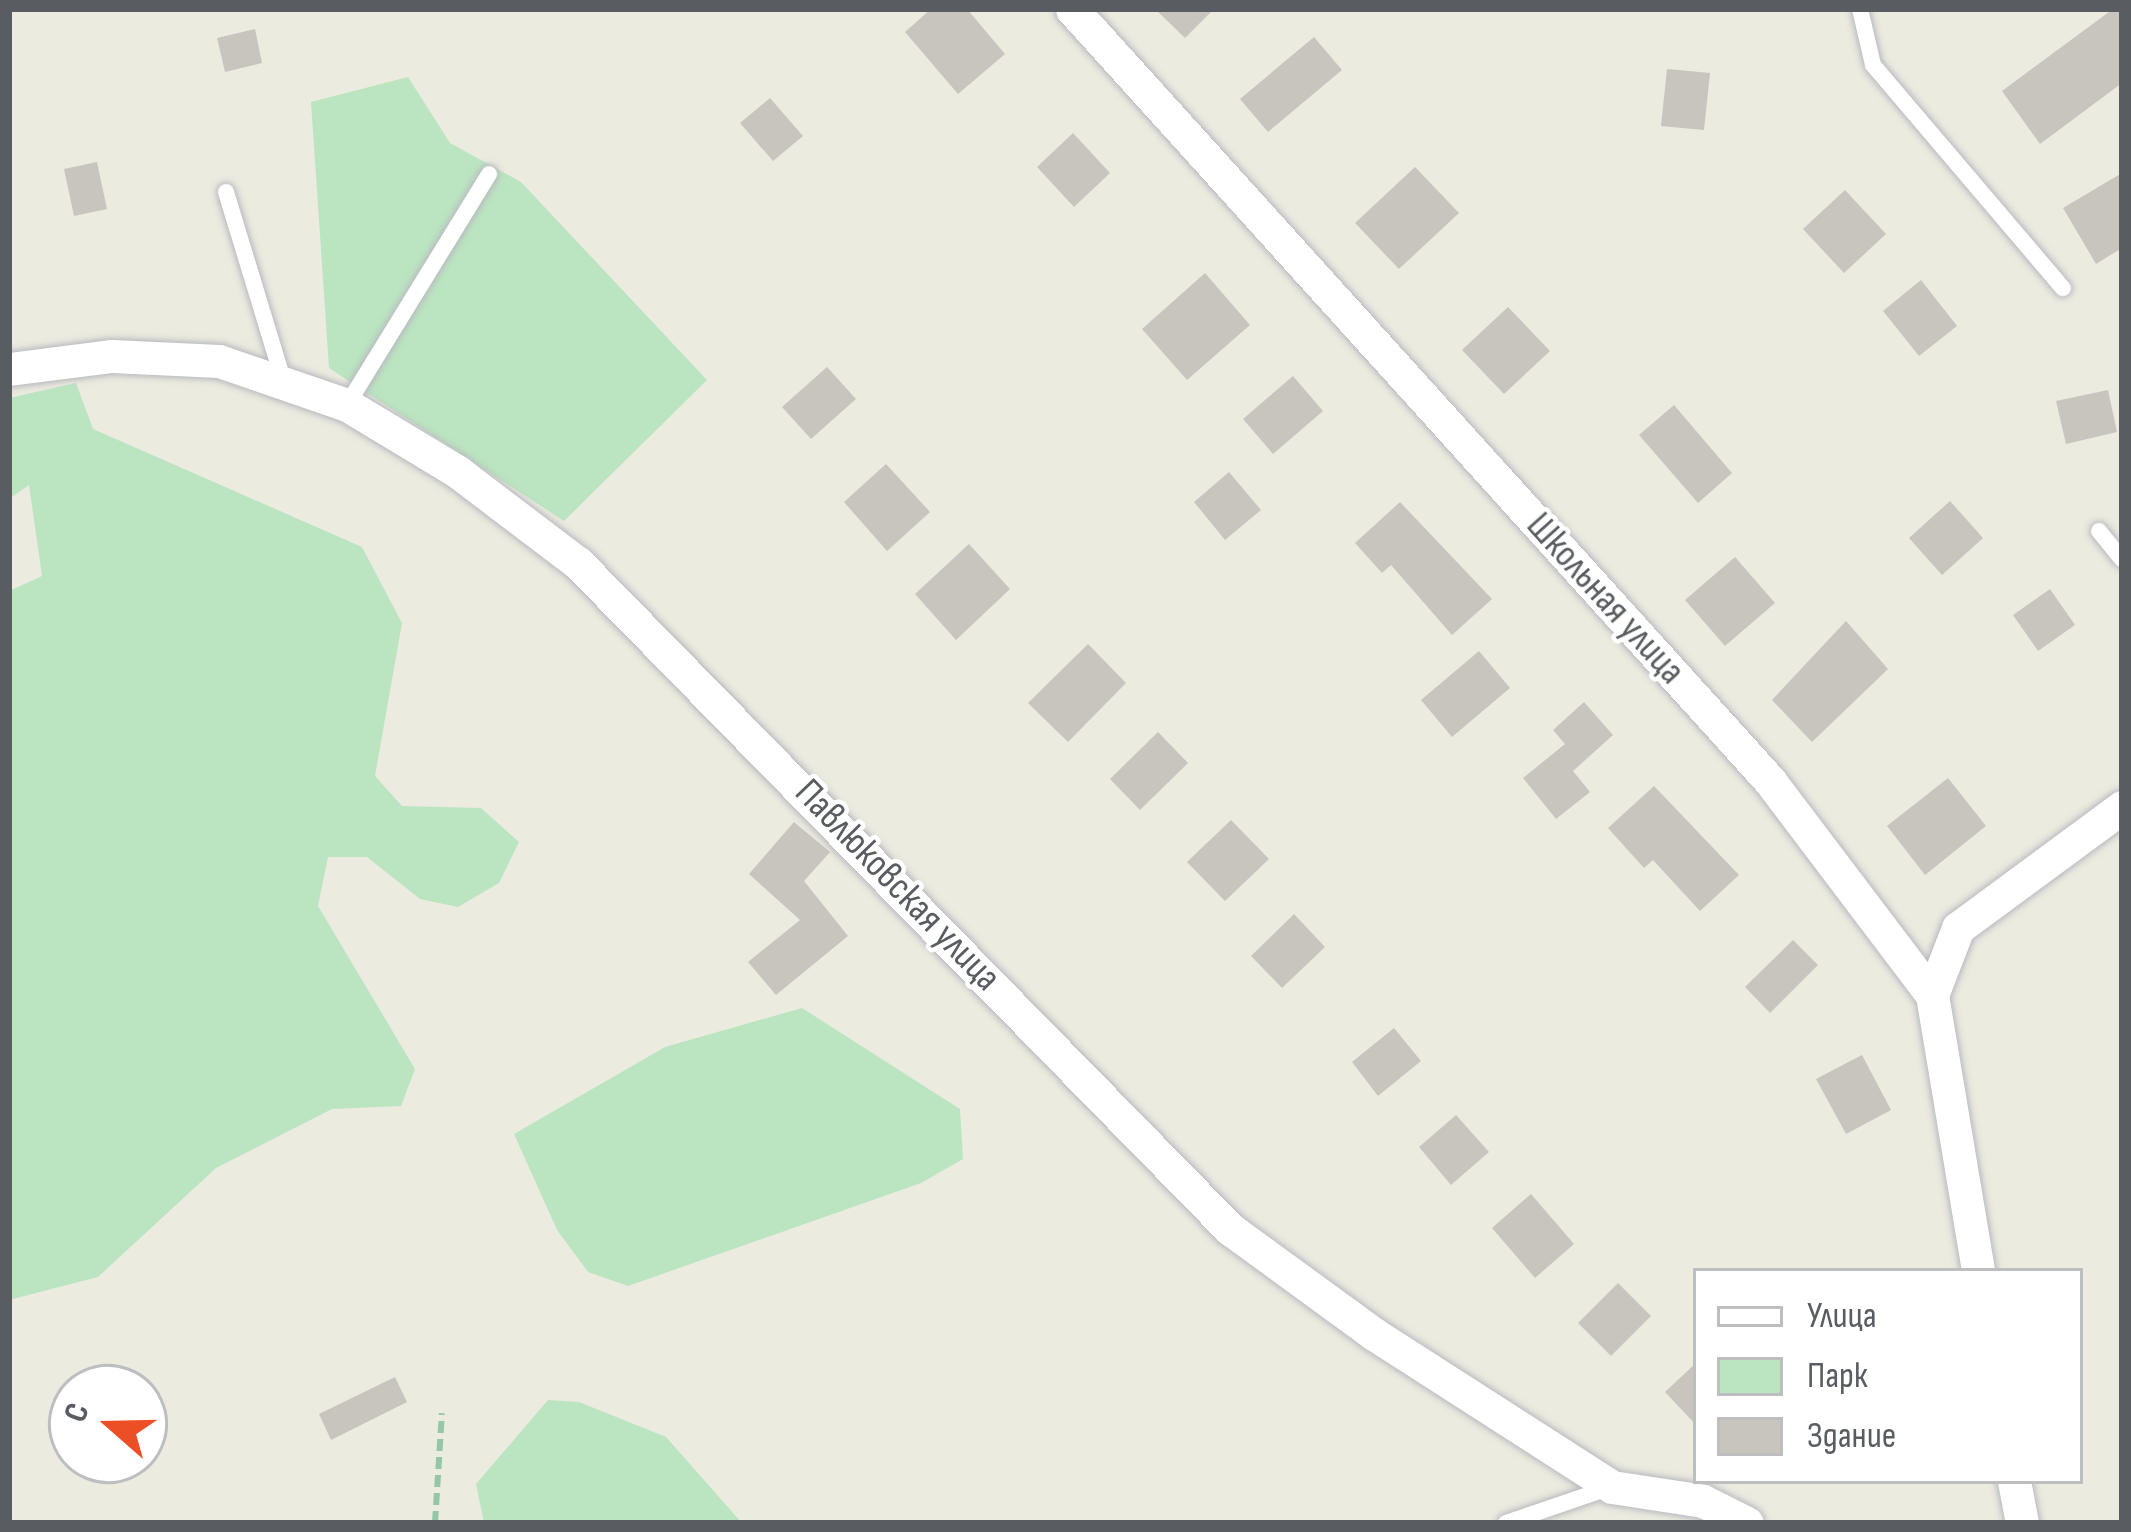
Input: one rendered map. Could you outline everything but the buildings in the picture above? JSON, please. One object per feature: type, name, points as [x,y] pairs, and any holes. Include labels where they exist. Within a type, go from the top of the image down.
[{"type":"street","name":"Школьная улица","points":[[1072,9],[1770,781],[1932,995],[1978,1268]]},
{"type":"street","name":"Павлюковская улица","points":[[9,369],[162,355],[219,361],[347,405],[458,472],[578,563],[1230,1229],[1374,1334],[1612,1487],[1702,1501],[1748,1523]]},
{"type":"street","points":[[1932,995],[1958,928],[2122,807]]},
{"type":"street","points":[[2015,1484],[2022,1523]]},
{"type":"lane","points":[[1859,9],[1873,65],[2062,288]]},
{"type":"lane","points":[[347,405],[489,174]]},
{"type":"lane","points":[[226,193],[283,380]]},
{"type":"lane","points":[[2099,530],[2122,559]]},
{"type":"lane","points":[[1506,1523],[1612,1487]]},
{"type":"path","points":[[435,1523],[442,1413]]},
{"type":"green space","points":[[408,77],[450,143],[521,182],[707,380],[564,521],[329,368],[311,102]]},
{"type":"green space","points":[[76,383],[93,429],[362,547],[402,623],[375,776],[402,806],[481,808],[519,842],[499,883],[458,907],[420,899],[367,857],[328,857],[318,906],[415,1069],[401,1106],[332,1109],[216,1168],[98,1277],[9,1300],[9,591],[42,576],[29,485],[9,499],[9,398]]},
{"type":"green space","points":[[802,1008],[960,1109],[963,1159],[921,1183],[628,1286],[588,1272],[557,1230],[514,1134],[665,1047]]},
{"type":"green space","points":[[548,1400],[579,1402],[666,1437],[742,1523],[484,1523],[476,1484]]}]
